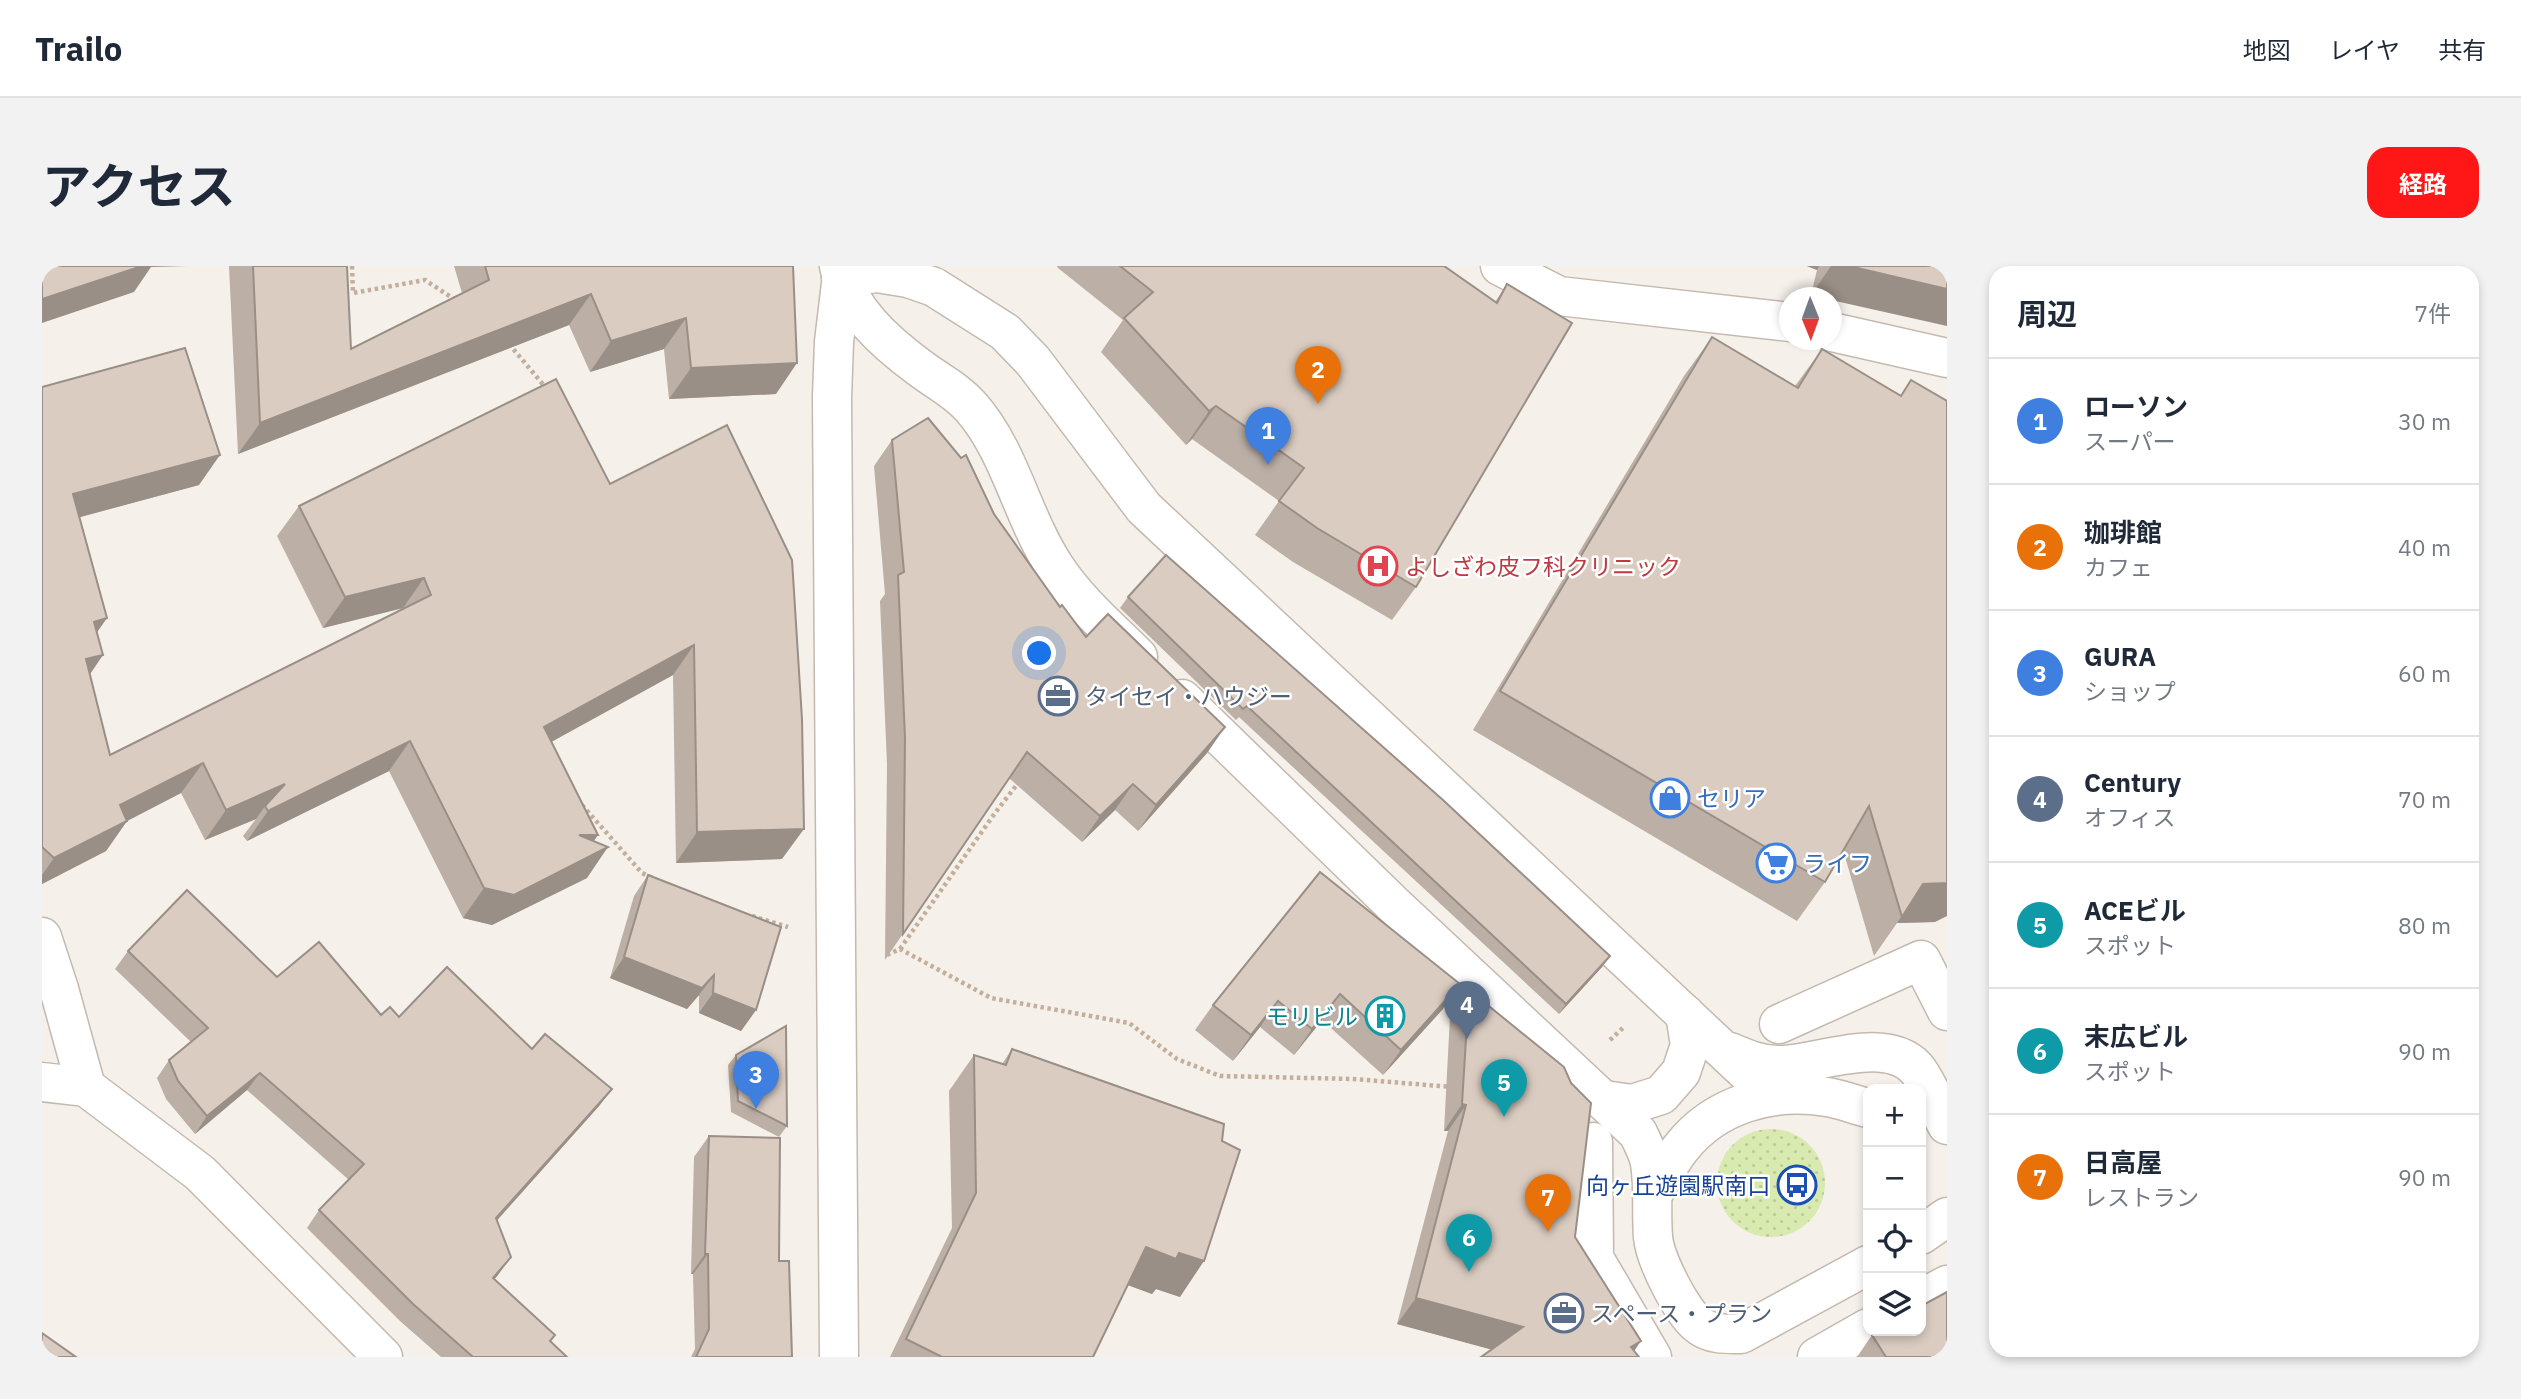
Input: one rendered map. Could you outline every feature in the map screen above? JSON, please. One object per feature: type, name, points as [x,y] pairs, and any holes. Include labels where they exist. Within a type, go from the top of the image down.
[{"type":"street","points":[[1500,266],[1559,296],[1779,321]]},
{"type":"street","points":[[841,270],[908,278],[934,287],[1005,332],[1033,361],[1144,508],[1772,1096]]},
{"type":"street","points":[[841,270],[858,310],[881,337],[921,369],[953,389],[972,408],[1004,459],[1028,517],[1055,567],[1092,611],[1394,905],[1638,1133],[1650,1160],[1653,1239],[1659,1262],[1677,1297],[1699,1326],[1719,1335],[1741,1334],[1863,1268]]},
{"type":"street","points":[[839,1357],[832,397],[841,270]]},
{"type":"street","points":[[1842,334],[1947,358]]},
{"type":"street","points":[[42,937],[60,989],[86,1087]]},
{"type":"street","points":[[1779,1024],[1921,960],[1947,1011]]},
{"type":"street","points":[[1604,1100],[1632,1104],[1661,1095],[1681,1072],[1690,1045],[1685,1014]]},
{"type":"street","points":[[1719,1046],[1752,1062],[1781,1065],[1840,1055],[1889,1053],[1916,1068],[1947,1125]]},
{"type":"street","points":[[42,1082],[86,1087],[200,1173],[383,1357]]},
{"type":"street","points":[[1653,1194],[1681,1147],[1709,1122],[1742,1102],[1772,1096],[1825,1097],[1863,1107]]},
{"type":"street","points":[[1593,1142],[1594,1258],[1652,1357]]},
{"type":"street","points":[[1926,1232],[1947,1217]]},
{"type":"street","points":[[1926,1296],[1947,1285]]},
{"type":"street","points":[[1816,1357],[1863,1331]]},
{"type":"path","points":[[352,266],[353,293],[425,280],[458,301]]},
{"type":"path","points":[[508,342],[544,384],[550,395]]},
{"type":"path","points":[[882,957],[900,949],[995,813],[1028,772]]},
{"type":"path","points":[[573,795],[642,873],[654,879]]},
{"type":"path","points":[[741,913],[790,927]]},
{"type":"path","points":[[900,949],[991,998],[1129,1023],[1177,1059],[1220,1076],[1354,1079],[1462,1087]]},
{"type":"path","points":[[1607,1043],[1626,1025]]},
{"type":"green space","points":[[1771,1129],[1792,1133],[1809,1145],[1821,1162],[1825,1183],[1821,1204],[1809,1221],[1792,1233],[1771,1237],[1750,1233],[1733,1221],[1721,1204],[1717,1183],[1721,1162],[1733,1145],[1750,1133]]},
{"type":"building","points":[[42,266],[142,266],[42,299]]},
{"type":"building","points":[[253,266],[347,266],[351,349],[489,280],[485,266],[793,266],[797,363],[691,368],[686,318],[611,341],[591,294],[260,423]]},
{"type":"building","points":[[1120,266],[1444,266],[1497,303],[1507,284],[1572,323],[1416,587],[1317,528],[1279,501],[1304,468],[1216,406],[1209,411],[1124,318],[1153,292]]},
{"type":"building","points":[[1849,266],[1947,266],[1947,289]]},
{"type":"building","points":[[1712,337],[1798,388],[1824,350],[1901,396],[1911,380],[1947,401],[1947,883],[1923,884],[1902,917],[1869,806],[1825,882],[1500,691]]},
{"type":"building","points":[[185,348],[220,455],[73,494],[107,618],[94,622],[103,655],[86,659],[110,755],[431,595],[424,578],[345,597],[299,506],[556,379],[610,484],[727,425],[792,560],[802,719],[804,829],[697,832],[694,645],[544,727],[598,835],[579,835],[608,847],[514,895],[484,888],[410,741],[268,811],[265,806],[285,784],[226,810],[203,763],[120,805],[127,821],[54,858],[42,847],[42,387]]},
{"type":"building","points":[[928,418],[961,458],[966,455],[994,514],[1060,607],[1062,605],[1086,637],[1108,614],[1225,727],[1156,805],[1133,784],[1100,816],[1027,752],[903,934],[905,738],[898,575],[904,572],[892,440]]},
{"type":"building","points":[[1166,555],[1443,800],[1610,956],[1566,1004],[1247,706],[1243,709],[1128,597]]},
{"type":"building","points":[[1320,872],[1460,984],[1401,1050],[1340,994],[1312,1029],[1278,1001],[1251,1035],[1213,1005]]},
{"type":"building","points":[[648,875],[781,927],[756,1010],[713,993],[714,975],[702,988],[624,957]]},
{"type":"building","points":[[187,890],[277,977],[319,942],[381,1015],[390,1007],[399,1017],[447,967],[532,1049],[545,1034],[612,1089],[496,1218],[511,1257],[493,1278],[555,1335],[550,1341],[567,1357],[473,1357],[413,1304],[319,1210],[364,1164],[260,1073],[207,1116],[178,1081],[169,1060],[208,1028],[128,951]]},
{"type":"building","points":[[1469,990],[1564,1067],[1571,1083],[1591,1103],[1575,1237],[1641,1341],[1631,1347],[1639,1357],[1481,1357],[1523,1327],[1416,1298],[1466,1105],[1462,1104]]},
{"type":"building","points":[[786,1026],[787,1126],[738,1101],[736,1055]]},
{"type":"building","points":[[1012,1049],[1224,1124],[1222,1141],[1240,1150],[1204,1261],[1179,1253],[1176,1259],[1146,1247],[1093,1357],[942,1357],[906,1339],[976,1193],[974,1055],[1006,1065]]},
{"type":"building","points":[[709,1136],[780,1138],[779,1261],[789,1261],[792,1357],[696,1357],[709,1329],[708,1254],[705,1254]]},
{"type":"building","points":[[1947,1292],[1947,1357],[1886,1357],[1873,1336],[1926,1336],[1926,1303]]},
{"type":"building","points":[[42,1333],[76,1357],[42,1357]]},
{"type":"place","name":"珈琲館","points":[[1318,404]]},
{"type":"place","name":"ローソン","points":[[1268,465]]},
{"type":"place","name":"よしざわ皮フ科クリニック","points":[[1378,566]]},
{"type":"place","name":"タイセイ・ハウジー","points":[[1058,696]]},
{"type":"place","name":"セリア","points":[[1670,798]]},
{"type":"place","name":"ライフ","points":[[1776,863]]},
{"type":"place","name":"モリビル","points":[[1385,1016]]},
{"type":"place","name":"Century","points":[[1467,1039]]},
{"type":"place","name":"GURA","points":[[756,1109]]},
{"type":"place","name":"ACEビル","points":[[1504,1117]]},
{"type":"place","name":"向ヶ丘遊園駅南口","points":[[1797,1185]]},
{"type":"place","name":"日高屋","points":[[1548,1232]]},
{"type":"place","name":"末広ビル","points":[[1469,1272]]},
{"type":"place","name":"スペース・プラン","points":[[1564,1313]]}]
